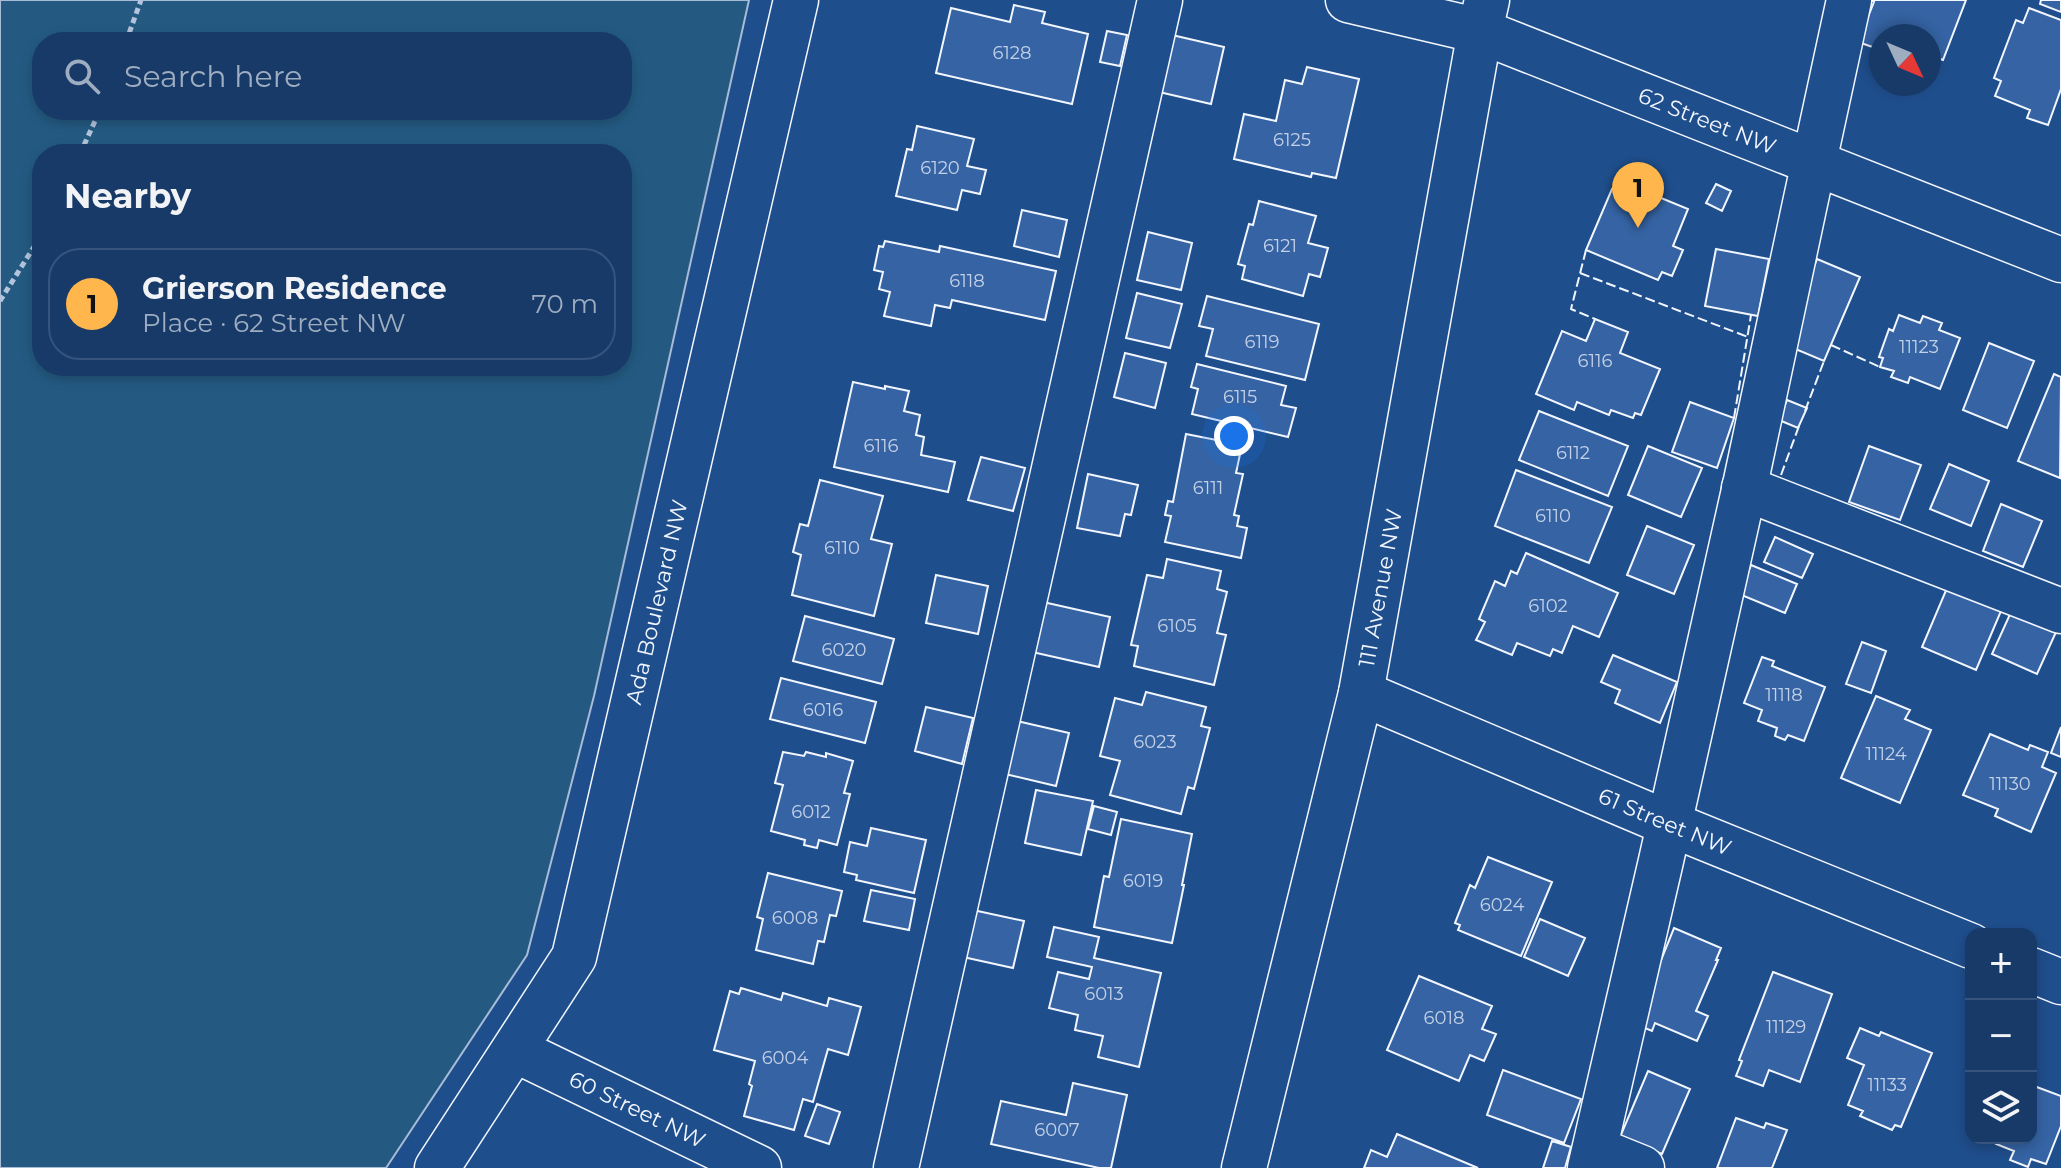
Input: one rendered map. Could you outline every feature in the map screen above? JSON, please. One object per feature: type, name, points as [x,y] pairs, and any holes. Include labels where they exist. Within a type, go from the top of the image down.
[{"type":"street","name":"Ada Boulevard NW","points":[[437,1168],[574,957],[796,0]]},
{"type":"street","points":[[896,1168],[1160,0]]},
{"type":"street","name":"62 Street NW","points":[[1348,0],[1484,16],[1813,163],[2061,260]]},
{"type":"street","points":[[1642,1168],[1592,1158],[1670,824],[1849,0]]},
{"type":"street","name":"111 Avenue NW","points":[[1244,1168],[1361,693],[1484,16]]},
{"type":"street","points":[[1744,488],[2061,611]]},
{"type":"street","name":"61 Street NW","points":[[1361,693],[1670,824],[1965,944]]},
{"type":"street","points":[[2037,972],[2061,982]]},
{"type":"street","name":"60 Street NW","points":[[515,1050],[759,1168]]},
{"type":"path","points":[[130,32],[141,0]]},
{"type":"path","points":[[85,144],[95,120]]},
{"type":"path","points":[[0,301],[32,250]]},
{"type":"shaded area","points":[[0,0],[749,0],[594,696],[527,955],[386,1168],[0,1168]]},
{"type":"building","points":[[1871,0],[1966,0],[1943,60],[1941,24],[1869,24],[1869,46],[1858,42],[1874,2]]},
{"type":"building","points":[[2041,0],[2061,0],[2061,12],[2040,4]]},
{"type":"building","points":[[1014,5],[1045,12],[1042,23],[1088,34],[1072,104],[936,73],[951,8],[1010,22]]},
{"type":"building","points":[[2029,8],[2061,20],[2061,89],[2048,125],[2027,118],[2030,110],[1995,96],[2001,81],[1994,78],[2016,20],[2023,23]]},
{"type":"building","points":[[1107,31],[1127,35],[1120,66],[1100,62]]},
{"type":"building","points":[[1172,35],[1224,47],[1211,104],[1159,92]]},
{"type":"building","points":[[1307,67],[1359,79],[1336,178],[1312,173],[1311,177],[1234,159],[1244,114],[1276,121],[1285,80],[1302,84]]},
{"type":"building","points":[[917,126],[974,139],[967,166],[986,170],[980,194],[962,190],[957,210],[896,196],[907,149],[912,150]]},
{"type":"building","points":[[1627,184],[1688,209],[1673,246],[1683,250],[1672,276],[1662,272],[1658,280],[1586,250],[1612,189],[1623,193]]},
{"type":"building","points":[[1716,184],[1731,191],[1722,211],[1706,203]]},
{"type":"building","points":[[1259,201],[1316,216],[1308,243],[1328,248],[1320,277],[1309,274],[1303,296],[1242,279],[1245,266],[1238,264]]},
{"type":"building","points":[[1022,210],[1067,220],[1059,257],[1014,246]]},
{"type":"building","points":[[1148,232],[1192,243],[1181,290],[1137,280]]},
{"type":"building","points":[[885,241],[939,252],[940,246],[1056,271],[1045,320],[952,300],[950,308],[935,305],[931,326],[884,316],[890,292],[879,289],[883,272],[874,270],[879,246],[883,247]]},
{"type":"building","points":[[1716,249],[1769,259],[1758,316],[1705,306]]},
{"type":"building","points":[[1817,259],[1860,277],[1824,361],[1781,343]]},
{"type":"building","points":[[1137,293],[1182,304],[1170,348],[1126,338]]},
{"type":"building","points":[[1207,296],[1319,324],[1305,380],[1206,356],[1213,329],[1199,326]]},
{"type":"building","points":[[1899,315],[1920,323],[1923,316],[1942,323],[1939,330],[1960,338],[1940,389],[1910,377],[1908,383],[1891,377],[1894,371],[1880,367],[1883,358],[1879,357],[1889,329],[1893,331]]},
{"type":"building","points":[[1595,319],[1628,332],[1620,353],[1660,369],[1641,415],[1635,413],[1633,418],[1611,410],[1609,415],[1577,402],[1574,410],[1536,394],[1562,331],[1586,341]]},
{"type":"building","points":[[1989,343],[2034,361],[2007,428],[1963,410]]},
{"type":"building","points":[[1125,353],[1166,363],[1155,408],[1114,397]]},
{"type":"building","points":[[1197,364],[1286,386],[1281,405],[1296,408],[1288,437],[1192,414],[1198,389],[1191,387]]},
{"type":"building","points":[[2054,374],[2061,377],[2060,478],[2018,461]]},
{"type":"building","points":[[853,382],[909,391],[904,411],[920,415],[916,435],[924,437],[921,455],[955,462],[948,492],[834,467]]},
{"type":"building","points":[[1787,400],[1807,408],[1798,428],[1779,420]]},
{"type":"building","points":[[1690,402],[1734,418],[1717,468],[1672,452]]},
{"type":"building","points":[[1539,411],[1628,446],[1608,496],[1519,460]]},
{"type":"building","points":[[1186,434],[1242,445],[1236,473],[1243,474],[1234,515],[1239,516],[1237,526],[1247,528],[1241,558],[1165,542],[1171,516],[1165,515],[1168,501],[1173,502]]},
{"type":"building","points":[[1648,446],[1702,468],[1681,517],[1628,495]]},
{"type":"building","points":[[1869,446],[1921,465],[1900,520],[1849,502]]},
{"type":"building","points":[[981,457],[1025,468],[1013,511],[968,500]]},
{"type":"building","points":[[1949,464],[1989,481],[1971,526],[1930,509]]},
{"type":"building","points":[[1516,470],[1612,507],[1589,563],[1495,526]]},
{"type":"building","points":[[1088,474],[1138,485],[1131,515],[1125,514],[1120,536],[1077,528]]},
{"type":"building","points":[[820,480],[883,496],[871,539],[892,544],[874,616],[792,595],[801,555],[793,552],[800,524],[808,526]]},
{"type":"building","points":[[2001,504],[2042,521],[2023,567],[1983,551]]},
{"type":"building","points":[[1647,526],[1694,545],[1674,594],[1627,575]]},
{"type":"building","points":[[1775,537],[1813,554],[1802,578],[1764,562]]},
{"type":"building","points":[[1526,553],[1618,593],[1599,637],[1573,626],[1562,653],[1553,649],[1550,656],[1517,643],[1512,655],[1476,640],[1485,622],[1479,619],[1495,581],[1505,586],[1511,571],[1517,574]]},
{"type":"building","points":[[1167,559],[1221,571],[1217,589],[1227,592],[1217,633],[1226,635],[1214,685],[1134,666],[1138,646],[1131,645],[1147,575],[1163,578]]},
{"type":"building","points":[[1751,565],[1797,584],[1785,613],[1739,594]]},
{"type":"building","points":[[936,575],[988,586],[978,634],[926,623]]},
{"type":"building","points":[[1947,588],[2001,611],[1976,670],[1922,647]]},
{"type":"building","points":[[1043,602],[1110,617],[1099,667],[1032,652]]},
{"type":"building","points":[[2011,612],[2056,632],[2037,674],[1992,654]]},
{"type":"building","points":[[805,616],[894,639],[882,684],[793,661]]},
{"type":"building","points":[[1862,642],[1886,651],[1871,693],[1846,684]]},
{"type":"building","points":[[1613,655],[1677,682],[1660,723],[1615,703],[1620,690],[1601,682]]},
{"type":"building","points":[[1762,657],[1774,661],[1772,666],[1825,687],[1804,741],[1788,735],[1785,740],[1775,736],[1777,728],[1758,721],[1762,710],[1744,703]]},
{"type":"building","points":[[781,678],[876,702],[865,743],[770,719]]},
{"type":"building","points":[[1146,692],[1206,707],[1201,726],[1210,728],[1194,789],[1188,787],[1181,814],[1110,795],[1120,761],[1100,756],[1115,698],[1142,705]]},
{"type":"building","points":[[1876,696],[1910,710],[1905,719],[1931,730],[1900,803],[1841,778]]},
{"type":"building","points":[[926,707],[973,718],[962,764],[915,751]]},
{"type":"building","points":[[1017,721],[1069,733],[1056,786],[1005,774]]},
{"type":"building","points":[[2061,727],[2061,757],[2051,753]]},
{"type":"building","points":[[1990,734],[2028,750],[2030,745],[2048,752],[2042,767],[2056,773],[2031,832],[1995,816],[1998,809],[1963,795]]},
{"type":"building","points":[[783,752],[804,756],[806,752],[826,757],[826,753],[853,761],[844,793],[850,794],[837,845],[819,840],[817,848],[804,845],[805,840],[771,831],[783,785],[775,783]]},
{"type":"building","points":[[1036,790],[1093,801],[1081,855],[1025,843]]},
{"type":"building","points":[[1094,806],[1117,812],[1111,835],[1088,829]]},
{"type":"building","points":[[1121,819],[1192,834],[1172,943],[1094,927],[1104,876],[1109,877]]},
{"type":"building","points":[[871,828],[926,840],[914,893],[856,880],[857,875],[844,872],[850,842],[867,846]]},
{"type":"building","points":[[1488,857],[1552,882],[1521,956],[1458,930],[1460,925],[1455,923],[1470,885],[1475,888]]},
{"type":"building","points":[[768,873],[842,891],[836,916],[830,915],[824,942],[818,941],[813,964],[756,950],[763,919],[757,917]]},
{"type":"building","points":[[871,890],[915,899],[909,930],[864,921]]},
{"type":"building","points":[[973,910],[1024,921],[1013,968],[963,957]]},
{"type":"building","points":[[1540,919],[1585,938],[1568,976],[1524,957]]},
{"type":"building","points":[[1054,927],[1099,937],[1094,958],[1161,973],[1139,1067],[1098,1057],[1103,1036],[1075,1030],[1078,1015],[1049,1008],[1058,972],[1089,979],[1092,967],[1047,957]]},
{"type":"building","points":[[1674,928],[1721,948],[1696,1011],[1708,1016],[1697,1041],[1655,1023],[1652,1031],[1640,1026]]},
{"type":"building","points":[[1773,972],[1832,994],[1800,1082],[1769,1070],[1763,1086],[1736,1076],[1742,1061],[1739,1060]]},
{"type":"building","points":[[1419,976],[1492,1006],[1482,1029],[1496,1034],[1484,1061],[1470,1055],[1459,1081],[1387,1050]]},
{"type":"building","points":[[741,988],[781,1000],[783,993],[827,1006],[829,998],[861,1007],[848,1055],[828,1049],[813,1102],[803,1099],[794,1130],[744,1116],[755,1061],[714,1050],[730,991],[739,994]]},
{"type":"building","points":[[1860,1028],[1879,1036],[1881,1032],[1932,1053],[1901,1127],[1895,1125],[1892,1130],[1860,1116],[1863,1111],[1848,1105],[1864,1065],[1847,1058]]},
{"type":"building","points":[[1503,1070],[1581,1099],[1564,1143],[1487,1115]]},
{"type":"building","points":[[1648,1071],[1690,1089],[1662,1154],[1620,1137]]},
{"type":"building","points":[[1073,1083],[1127,1095],[1111,1168],[991,1144],[1001,1101],[1066,1115]]},
{"type":"building","points":[[2037,1087],[2061,1096],[2061,1126],[2046,1164],[2031,1159],[2028,1167],[2010,1160],[2014,1151],[1996,1144],[2037,1144]]},
{"type":"building","points":[[817,1104],[840,1112],[829,1144],[805,1136]]},
{"type":"building","points":[[1736,1118],[1764,1128],[1766,1123],[1787,1130],[1772,1168],[1717,1168]]},
{"type":"building","points":[[1397,1134],[1478,1168],[1364,1168],[1371,1150],[1387,1157]]},
{"type":"building","points":[[1552,1141],[1571,1147],[1565,1168],[1543,1168]]},
{"type":"fence","points":[[1586,250],[1571,309],[1595,319]]},
{"type":"fence","points":[[1580,273],[1748,337]]},
{"type":"fence","points":[[1734,418],[1751,315]]},
{"type":"fence","points":[[1831,345],[1880,367]]},
{"type":"fence","points":[[1805,411],[1824,361]]},
{"type":"fence","points":[[1781,475],[1799,426]]},
{"type":"place","name":"Grierson Residence","points":[[1638,228]]}]
